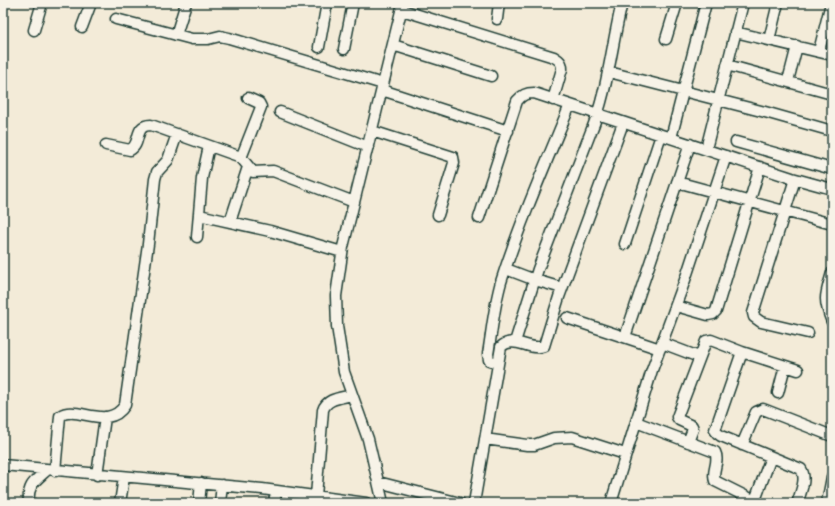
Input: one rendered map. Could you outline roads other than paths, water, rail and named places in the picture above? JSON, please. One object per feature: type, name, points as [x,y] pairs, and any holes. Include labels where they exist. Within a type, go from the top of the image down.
[{"type":"street","points":[[34,30],[42,3]]},
{"type":"street","points":[[82,27],[91,3]]},
{"type":"street","points":[[176,35],[186,3]]},
{"type":"street","points":[[319,47],[327,3]]},
{"type":"street","points":[[344,49],[353,3]]},
{"type":"street","points":[[497,19],[499,3]]},
{"type":"street","points":[[515,342],[535,280],[598,115],[609,72],[622,3]]},
{"type":"street","points":[[666,39],[677,3]]},
{"type":"street","points":[[625,244],[682,91],[706,3]]},
{"type":"street","points":[[706,149],[743,3]]},
{"type":"street","points":[[769,40],[778,3]]},
{"type":"street","points":[[819,51],[831,3]]},
{"type":"street","points":[[383,503],[368,440],[344,372],[337,326],[336,296],[342,252],[403,7],[560,60],[562,69],[553,100]]},
{"type":"street","points":[[116,19],[201,40],[220,36],[229,38],[383,87],[508,131]]},
{"type":"street","points":[[735,32],[832,55]]},
{"type":"street","points":[[393,45],[491,76]]},
{"type":"street","points":[[788,81],[797,46]]},
{"type":"street","points":[[727,65],[832,94]]},
{"type":"street","points":[[609,72],[832,131]]},
{"type":"street","points":[[479,218],[517,101],[521,96],[527,93],[534,93],[795,179],[832,189]]},
{"type":"street","points":[[241,158],[261,107],[259,103],[248,98]]},
{"type":"street","points":[[497,363],[490,360],[488,354],[496,305],[506,269],[570,105]]},
{"type":"street","points":[[280,112],[368,147]]},
{"type":"street","points":[[474,503],[497,363],[501,347],[507,342],[515,342],[539,348],[544,346],[562,288],[623,123]]},
{"type":"street","points":[[106,145],[128,150],[133,149],[142,128],[146,125],[151,125],[241,158],[250,170],[255,173],[272,171],[354,202]]},
{"type":"street","points":[[372,131],[453,157],[454,163],[438,215]]},
{"type":"street","points":[[29,503],[30,487],[51,470],[60,416],[66,413],[105,417],[118,413],[125,405],[148,244],[155,179],[157,172],[168,160],[177,134]]},
{"type":"street","points":[[736,142],[832,169]]},
{"type":"street","points":[[625,337],[690,144]]},
{"type":"street","points":[[197,237],[202,178],[209,146]]},
{"type":"street","points":[[611,503],[625,454],[726,156]]},
{"type":"street","points":[[230,222],[248,167]]},
{"type":"street","points":[[676,306],[708,315],[713,314],[716,311],[760,167]]},
{"type":"street","points":[[795,179],[753,313],[757,320],[761,322],[808,333]]},
{"type":"street","points":[[677,182],[832,224]]},
{"type":"street","points":[[199,215],[270,231],[342,252]]},
{"type":"street","points":[[506,269],[562,288]]},
{"type":"street","points":[[832,273],[825,295],[825,303],[832,322]]},
{"type":"street","points":[[567,318],[625,337],[699,357]]},
{"type":"street","points":[[688,442],[692,431],[692,426],[679,420],[676,416],[705,342],[709,340],[798,370]]},
{"type":"street","points":[[742,352],[715,430],[716,433],[801,469],[804,474],[804,478],[798,501]]},
{"type":"street","points":[[778,393],[785,366]]},
{"type":"street","points":[[316,496],[323,410],[325,405],[330,401],[352,395]]},
{"type":"street","points":[[742,445],[756,412],[763,409],[832,436]]},
{"type":"street","points":[[97,475],[105,417]]},
{"type":"street","points":[[636,422],[715,452],[716,455],[713,474],[715,481],[755,502],[771,457]]},
{"type":"street","points":[[485,439],[534,445],[554,438],[572,438],[625,454]]},
{"type":"street","points":[[3,465],[97,475],[222,485],[366,503]]},
{"type":"street","points":[[120,503],[124,477]]},
{"type":"street","points":[[827,503],[832,477]]},
{"type":"street","points":[[378,482],[460,503]]},
{"type":"street","points":[[199,503],[201,483]]},
{"type":"street","points":[[220,503],[222,485]]},
{"type":"street","points":[[274,503],[276,491]]}]
